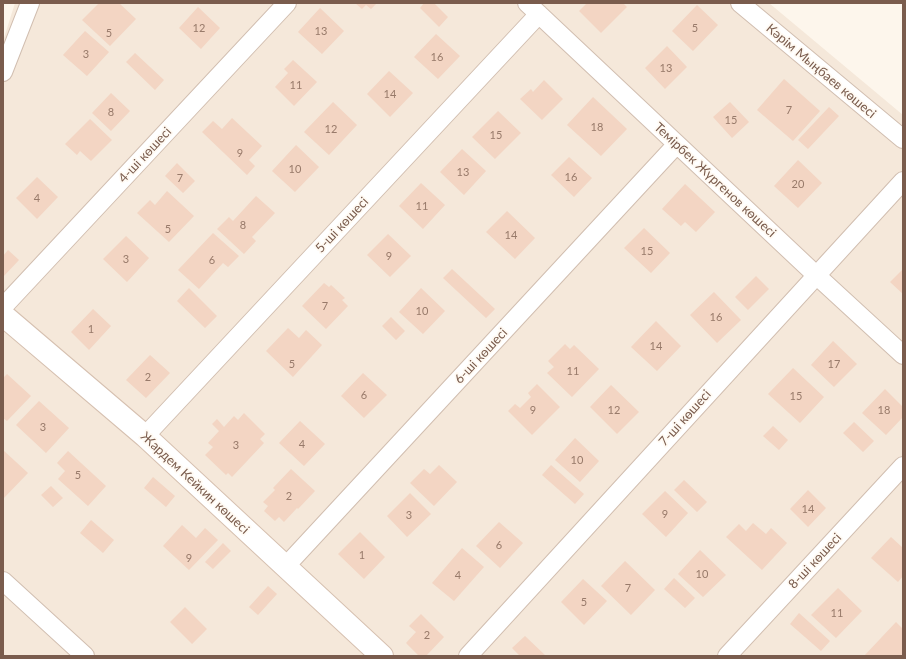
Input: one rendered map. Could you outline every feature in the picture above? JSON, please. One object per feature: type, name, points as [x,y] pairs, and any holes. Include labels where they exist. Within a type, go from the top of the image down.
[{"type":"street","name":"4-ші көшесі","points":[[3,307],[287,3]]},
{"type":"street","name":"Кәрім Мыңбаев көшесі","points":[[740,3],[903,139]]},
{"type":"street","points":[[3,72],[27,4]]},
{"type":"street","name":"Темірбек Жүргенов көшесі","points":[[533,8],[903,355]]},
{"type":"street","name":"5-ші көшесі","points":[[145,436],[533,8]]},
{"type":"street","name":"6-ші көшесі","points":[[286,567],[677,144]]},
{"type":"street","name":"7-ші көшесі","points":[[468,656],[903,181]]},
{"type":"street","name":"Жардем Кейкин көшесі","points":[[3,315],[145,436],[382,656]]},
{"type":"street","name":"8-ші көшесі","points":[[727,656],[903,466]]},
{"type":"street","points":[[3,581],[85,656]]},
{"type":"shaded area","points":[[15,3],[769,3],[903,115],[903,656],[3,656],[3,41]]},
{"type":"building","points":[[99,3],[119,3],[136,19],[110,46],[82,20]]},
{"type":"building","points":[[355,3],[377,3],[371,9],[366,5],[362,9]]},
{"type":"building","points":[[424,3],[434,3],[448,17],[439,27],[420,8]]},
{"type":"building","points":[[587,3],[623,3],[627,7],[601,33],[579,11]]},
{"type":"building","points":[[697,5],[718,25],[693,51],[672,31]]},
{"type":"building","points":[[198,7],[220,28],[201,49],[179,28]]},
{"type":"building","points":[[320,8],[344,31],[322,54],[298,32]]},
{"type":"building","points":[[85,31],[109,52],[87,76],[63,55]]},
{"type":"building","points":[[436,34],[460,56],[438,79],[414,57]]},
{"type":"building","points":[[667,46],[687,67],[665,89],[645,68]]},
{"type":"building","points":[[135,53],[164,80],[155,90],[126,62]]},
{"type":"building","points":[[293,60],[317,82],[294,106],[275,87],[288,73],[284,69]]},
{"type":"building","points":[[389,71],[413,93],[390,117],[367,94]]},
{"type":"building","points":[[784,79],[820,111],[793,141],[757,110]]},
{"type":"building","points":[[544,80],[563,99],[542,120],[520,99],[531,89],[533,92]]},
{"type":"building","points":[[111,93],[130,111],[111,131],[92,113]]},
{"type":"building","points":[[593,97],[627,129],[601,156],[567,125]]},
{"type":"building","points":[[333,102],[357,125],[329,155],[304,132]]},
{"type":"building","points":[[730,102],[749,122],[732,138],[713,117]]},
{"type":"building","points":[[829,107],[839,116],[808,149],[798,140]]},
{"type":"building","points":[[498,111],[521,133],[495,159],[472,137]]},
{"type":"building","points":[[232,118],[262,146],[249,160],[255,166],[247,175],[202,132],[213,121],[222,129]]},
{"type":"building","points":[[90,119],[112,140],[91,161],[80,151],[77,155],[65,144]]},
{"type":"building","points":[[296,145],[319,167],[295,192],[272,171]]},
{"type":"building","points":[[462,149],[486,171],[464,195],[440,172]]},
{"type":"building","points":[[569,157],[592,178],[574,197],[551,175]]},
{"type":"building","points":[[798,160],[822,183],[798,208],[774,186]]},
{"type":"building","points":[[177,163],[195,181],[183,193],[165,176]]},
{"type":"building","points":[[37,177],[58,197],[37,219],[16,198]]},
{"type":"building","points":[[421,183],[445,205],[423,229],[399,206]]},
{"type":"building","points":[[685,184],[715,212],[696,232],[685,222],[681,226],[662,209]]},
{"type":"building","points":[[167,191],[194,216],[169,242],[137,213],[150,200],[155,205]]},
{"type":"building","points":[[256,196],[275,213],[252,237],[256,241],[244,254],[217,229],[229,217],[233,221]]},
{"type":"building","points":[[507,211],[535,238],[515,259],[486,232]]},
{"type":"building","points":[[644,228],[670,253],[651,273],[624,248]]},
{"type":"building","points":[[213,233],[239,256],[228,267],[223,263],[199,289],[178,270]]},
{"type":"building","points":[[388,234],[411,256],[390,277],[367,255]]},
{"type":"building","points":[[126,236],[149,258],[127,282],[103,259]]},
{"type":"building","points":[[8,250],[19,260],[3,277],[3,256]]},
{"type":"building","points":[[452,269],[495,309],[486,318],[443,278]]},
{"type":"building","points":[[903,269],[903,294],[890,282]]},
{"type":"building","points":[[756,276],[769,289],[748,310],[735,297]]},
{"type":"building","points":[[324,283],[329,287],[331,285],[345,298],[342,300],[348,306],[326,329],[302,306]]},
{"type":"building","points":[[189,288],[217,316],[205,328],[177,301]]},
{"type":"building","points":[[421,288],[445,311],[423,334],[399,312]]},
{"type":"building","points":[[714,292],[741,320],[717,343],[690,315]]},
{"type":"building","points":[[93,309],[111,326],[89,350],[71,332]]},
{"type":"building","points":[[391,317],[405,331],[396,340],[382,326]]},
{"type":"building","points":[[656,321],[681,346],[657,371],[631,347]]},
{"type":"building","points":[[288,328],[299,338],[306,330],[322,345],[293,377],[266,351]]},
{"type":"building","points":[[833,341],[857,364],[834,387],[811,365]]},
{"type":"building","points":[[565,344],[570,349],[574,345],[599,369],[572,397],[547,373],[554,367],[548,361]]},
{"type":"building","points":[[150,355],[170,373],[146,398],[126,380]]},
{"type":"building","points":[[793,368],[824,397],[800,423],[768,394]]},
{"type":"building","points":[[363,373],[387,395],[364,418],[341,396]]},
{"type":"building","points":[[7,374],[31,396],[7,421],[3,418],[3,378]]},
{"type":"building","points":[[537,384],[560,407],[532,435],[508,411],[515,404],[520,408],[531,397],[528,393]]},
{"type":"building","points":[[611,385],[639,412],[617,434],[590,407]]},
{"type":"building","points":[[885,389],[903,407],[903,417],[886,435],[862,413]]},
{"type":"building","points":[[39,401],[69,428],[46,453],[16,425]]},
{"type":"building","points":[[244,413],[265,434],[260,439],[264,443],[232,477],[228,473],[226,475],[205,455],[213,447],[208,443],[219,431],[212,424],[217,419],[224,427],[234,416],[238,420]]},
{"type":"building","points":[[300,421],[325,444],[304,466],[279,443]]},
{"type":"building","points":[[854,422],[874,441],[863,452],[843,433]]},
{"type":"building","points":[[773,426],[788,440],[779,450],[763,436]]},
{"type":"building","points":[[575,438],[599,461],[580,482],[555,460]]},
{"type":"building","points":[[3,450],[28,473],[3,499]]},
{"type":"building","points":[[68,451],[106,486],[88,506],[58,479],[65,471],[57,463]]},
{"type":"building","points":[[439,465],[457,482],[434,506],[410,483],[424,469],[430,474]]},
{"type":"building","points":[[551,465],[584,494],[575,504],[542,475]]},
{"type":"building","points":[[291,469],[315,491],[284,522],[279,517],[275,521],[264,511],[268,506],[263,502],[275,490],[273,488]]},
{"type":"building","points":[[153,477],[175,496],[166,507],[144,488]]},
{"type":"building","points":[[684,480],[707,502],[697,512],[674,490]]},
{"type":"building","points":[[51,486],[63,498],[53,507],[41,495]]},
{"type":"building","points":[[808,490],[826,508],[808,527],[790,509]]},
{"type":"building","points":[[665,491],[688,513],[666,537],[642,514]]},
{"type":"building","points":[[410,493],[431,514],[407,537],[387,516]]},
{"type":"building","points":[[91,520],[114,540],[103,553],[80,533]]},
{"type":"building","points":[[499,522],[523,543],[500,568],[476,546]]},
{"type":"building","points":[[753,523],[766,534],[771,528],[787,543],[762,570],[726,537],[739,524],[746,531]]},
{"type":"building","points":[[182,525],[196,538],[205,528],[218,540],[189,570],[163,546]]},
{"type":"building","points":[[360,532],[385,557],[364,579],[338,554]]},
{"type":"building","points":[[891,537],[903,548],[903,576],[898,582],[871,558]]},
{"type":"building","points":[[223,543],[231,551],[213,569],[205,562]]},
{"type":"building","points":[[462,548],[484,567],[454,601],[432,583]]},
{"type":"building","points":[[700,550],[726,575],[703,597],[678,574]]},
{"type":"building","points":[[625,561],[655,590],[631,615],[601,586]]},
{"type":"building","points":[[674,578],[695,598],[685,608],[664,589]]},
{"type":"building","points":[[583,579],[607,601],[584,625],[561,602]]},
{"type":"building","points":[[268,586],[277,594],[258,615],[249,607]]},
{"type":"building","points":[[838,588],[862,611],[836,638],[811,615]]},
{"type":"building","points":[[185,607],[207,629],[192,644],[170,622]]},
{"type":"building","points":[[799,613],[830,641],[821,651],[790,624]]},
{"type":"building","points":[[421,614],[444,637],[426,656],[419,656],[406,643],[416,632],[409,626]]},
{"type":"building","points":[[896,622],[903,629],[903,656],[864,656]]},
{"type":"building","points":[[525,636],[546,656],[518,656],[519,655],[512,648]]}]
